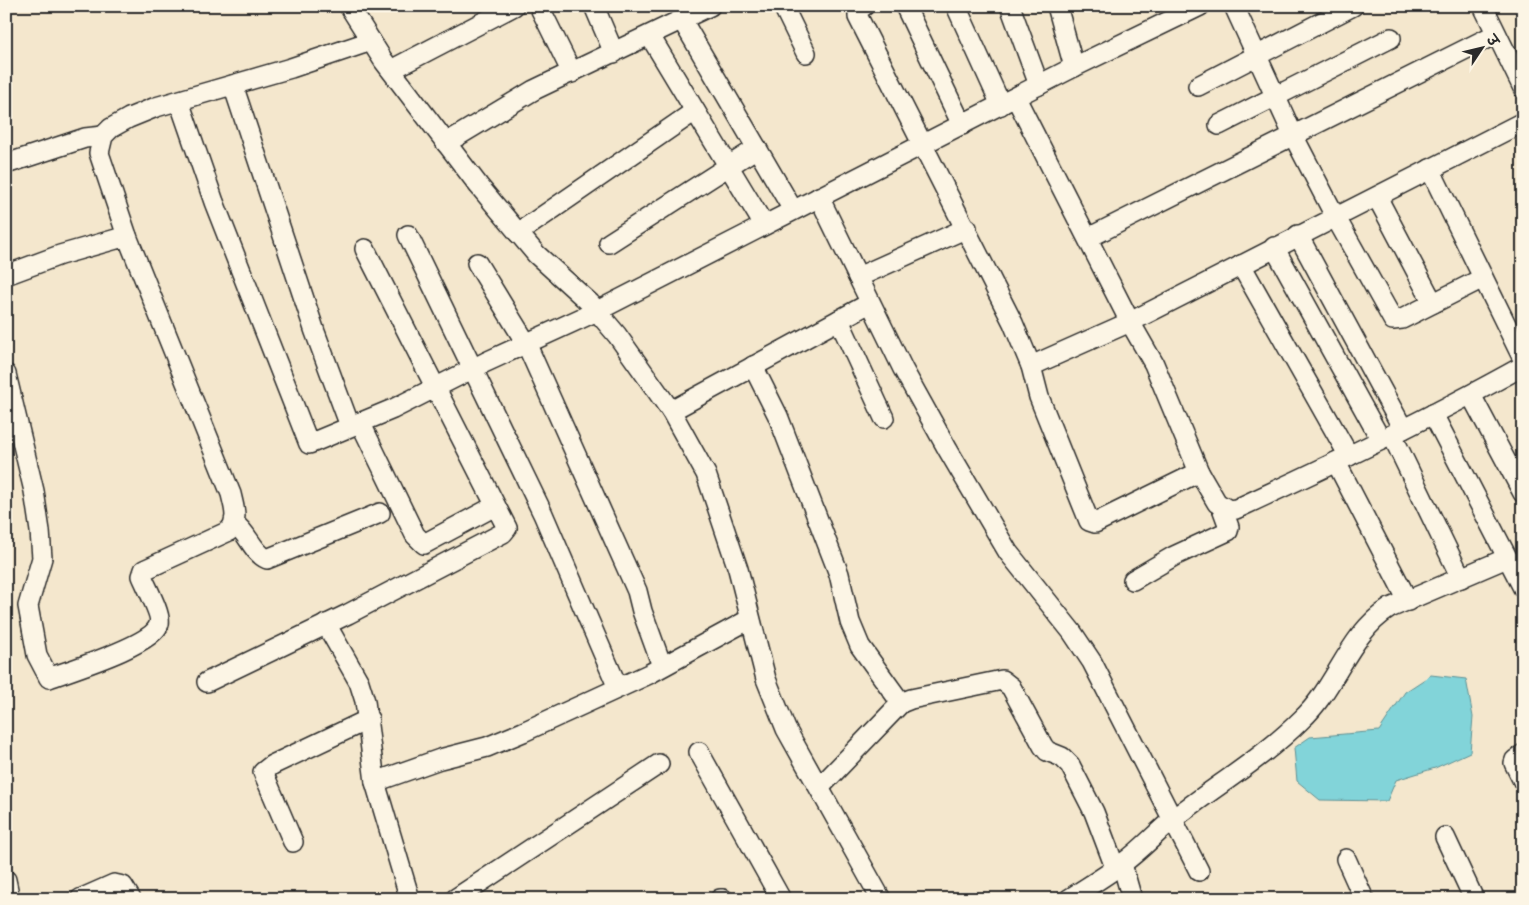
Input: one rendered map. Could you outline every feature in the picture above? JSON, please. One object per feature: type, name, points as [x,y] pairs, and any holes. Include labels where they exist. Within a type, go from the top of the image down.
[{"type":"street","points":[[349,6],[391,70],[446,143],[536,254],[596,311],[618,336],[671,411],[706,474],[738,568],[766,679],[786,729],[881,899]]},
{"type":"street","points":[[391,70],[514,6]]},
{"type":"street","points":[[539,6],[572,73]]},
{"type":"street","points":[[594,6],[614,53]]},
{"type":"street","points":[[446,143],[507,105],[710,6]]},
{"type":"street","points":[[783,6],[806,53]]},
{"type":"street","points":[[864,6],[858,9],[858,17],[921,144],[967,228],[1013,324],[1031,366],[1039,397],[1088,518],[1092,523],[1199,472]]},
{"type":"street","points":[[905,6],[962,125]]},
{"type":"street","points":[[956,6],[1088,238],[1130,322],[1154,364],[1199,472],[1222,508],[1229,527],[1228,531],[1174,556],[1133,580]]},
{"type":"street","points":[[1010,6],[1039,86]]},
{"type":"street","points":[[1057,6],[1074,67]]},
{"type":"street","points":[[180,101],[214,202],[309,444],[435,390],[474,369],[596,311],[921,144],[1200,6]]},
{"type":"street","points":[[1234,6],[1294,137],[1336,218],[1393,320],[1402,318],[1484,278]]},
{"type":"street","points":[[1198,86],[1353,6]]},
{"type":"street","points":[[1483,6],[1523,88]]},
{"type":"street","points":[[682,20],[793,210]]},
{"type":"street","points":[[1088,238],[1294,137],[1496,34]]},
{"type":"street","points":[[650,36],[764,225]]},
{"type":"street","points":[[1219,124],[1391,38]]},
{"type":"street","points":[[6,164],[85,138],[102,136],[129,118],[156,107],[234,85],[371,41]]},
{"type":"street","points":[[234,85],[315,332],[355,424],[415,535],[424,544],[495,506]]},
{"type":"street","points":[[518,232],[695,111]]},
{"type":"street","points":[[1031,366],[1130,322],[1274,247],[1336,218],[1523,122]]},
{"type":"street","points":[[6,374],[34,491],[39,523],[42,558],[28,606],[37,655],[49,678],[101,659],[149,638],[159,624],[159,615],[142,576],[144,570],[229,531],[235,524],[235,512],[231,494],[128,236],[99,153],[102,136]]},
{"type":"street","points":[[609,244],[757,148]]},
{"type":"street","points":[[1430,170],[1523,359]]},
{"type":"street","points":[[819,197],[912,385],[1008,552],[1072,632],[1092,662],[1199,871]]},
{"type":"street","points":[[1377,197],[1433,303]]},
{"type":"street","points":[[858,277],[967,228]]},
{"type":"street","points":[[408,234],[543,514],[618,688]]},
{"type":"street","points":[[1298,235],[1461,578]]},
{"type":"street","points":[[8,269],[128,236]]},
{"type":"street","points":[[1274,247],[1392,435]]},
{"type":"street","points":[[207,682],[326,624],[504,533],[507,528],[365,250]]},
{"type":"street","points":[[477,263],[526,344],[637,591],[642,611],[662,666]]},
{"type":"street","points":[[1241,264],[1343,459],[1408,601]]},
{"type":"street","points":[[671,411],[870,303]]},
{"type":"street","points":[[839,320],[884,418]]},
{"type":"street","points":[[753,366],[778,416],[839,574],[850,622],[860,646],[901,703]]},
{"type":"street","points":[[1222,508],[1236,509],[1343,459],[1471,395],[1523,366]]},
{"type":"street","points":[[1471,395],[1523,493]]},
{"type":"street","points":[[1433,414],[1523,588]]},
{"type":"street","points":[[235,524],[246,533],[262,557],[267,559],[380,512]]},
{"type":"street","points":[[1069,899],[1122,864],[1172,821],[1260,758],[1302,720],[1326,690],[1351,647],[1378,616],[1507,558]]},
{"type":"street","points":[[376,782],[440,759],[487,747],[618,688],[750,619]]},
{"type":"street","points":[[326,624],[359,682],[369,719],[376,782],[410,899]]},
{"type":"street","points":[[820,787],[901,703],[996,679],[1007,682],[1047,751],[1062,757],[1070,766],[1094,812],[1113,862],[1116,865],[1122,864]]},
{"type":"street","points":[[293,842],[263,772],[272,765],[369,719]]},
{"type":"street","points":[[699,752],[781,899]]},
{"type":"street","points":[[1523,754],[1515,760],[1514,764],[1523,781]]},
{"type":"street","points":[[455,899],[629,782],[659,764]]},
{"type":"street","points":[[1445,837],[1474,899]]},
{"type":"street","points":[[1346,859],[1364,899]]},
{"type":"street","points":[[1122,864],[1132,899]]},
{"type":"street","points":[[6,880],[10,899]]},
{"type":"street","points":[[80,899],[114,884],[123,886],[131,899]]},
{"type":"water","points":[[1431,675],[1466,679],[1473,717],[1470,752],[1435,768],[1396,780],[1387,801],[1320,800],[1297,781],[1294,748],[1310,737],[1379,731],[1405,692]]}]
